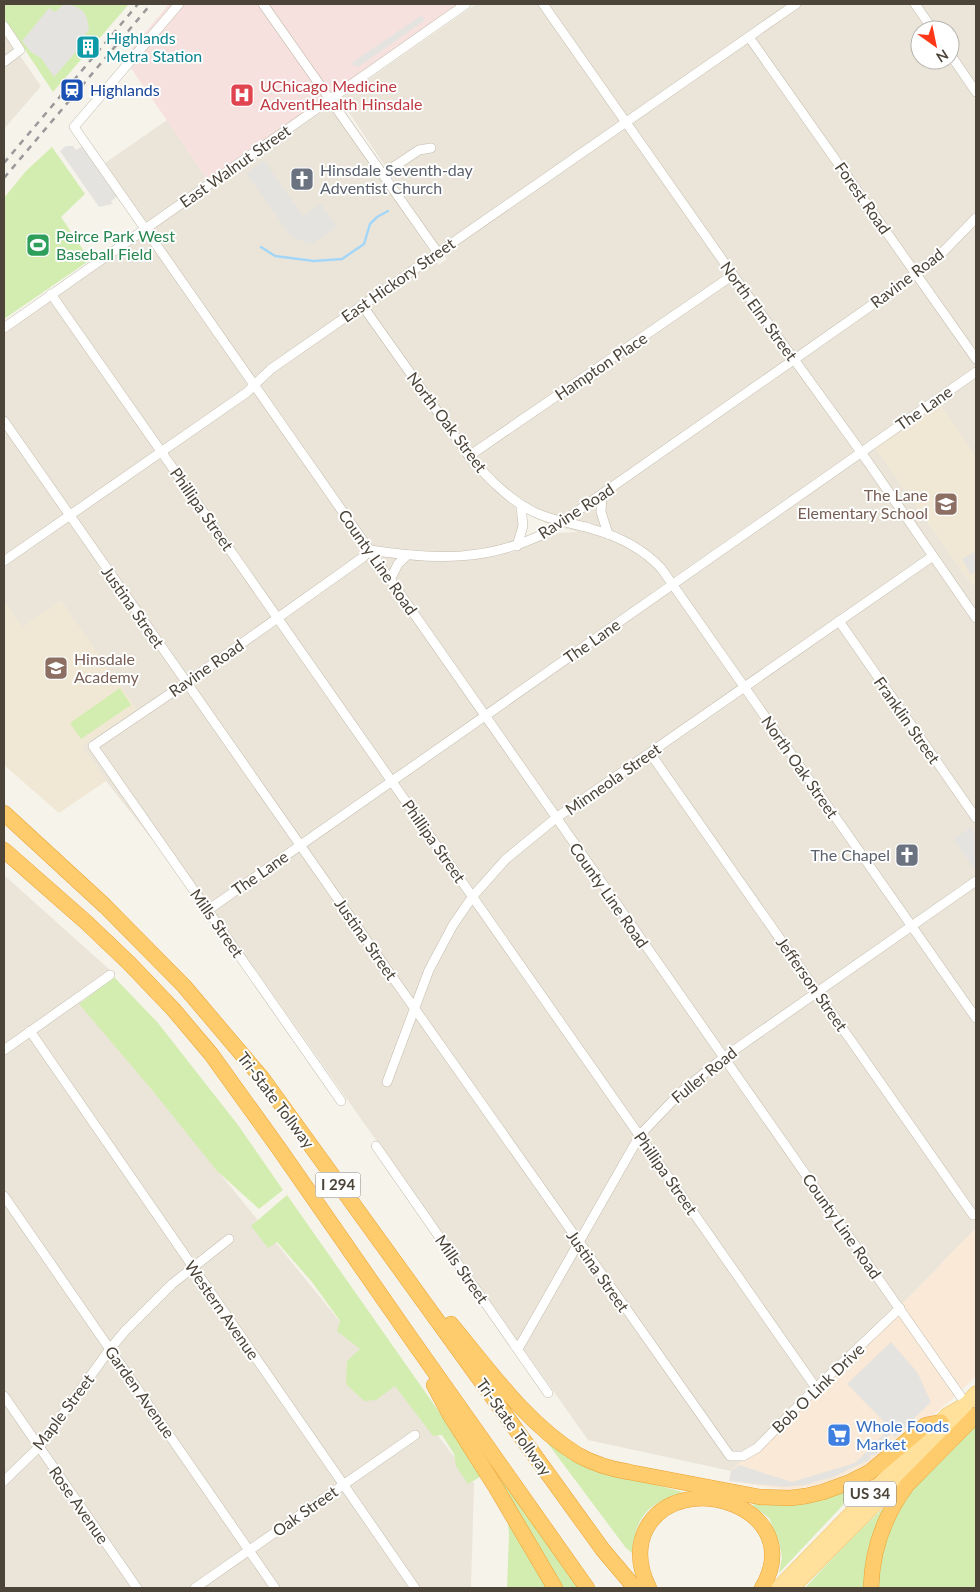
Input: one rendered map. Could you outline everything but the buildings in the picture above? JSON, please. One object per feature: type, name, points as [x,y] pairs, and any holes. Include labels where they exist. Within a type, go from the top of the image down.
[{"type":"highway","name":"Tri-State Tollway","points":[[4,813],[105,906],[184,986],[262,1078],[603,1550],[635,1588]]},
{"type":"highway","name":"Tri-State Tollway","points":[[4,850],[87,923],[129,963],[211,1054],[587,1588]]},
{"type":"highway","points":[[392,1258],[407,1271],[522,1409],[557,1440],[579,1455],[608,1468],[760,1497],[790,1498],[806,1496],[823,1492],[863,1475],[892,1455],[926,1425],[941,1422]]},
{"type":"highway","points":[[405,1330],[450,1415],[495,1486],[555,1588]]},
{"type":"highway","points":[[871,1588],[874,1556],[879,1536],[897,1498],[971,1409]]},
{"type":"highway","points":[[650,1588],[644,1577],[640,1554],[643,1535],[651,1520],[667,1506],[702,1498],[737,1505],[752,1514],[763,1525],[770,1538],[773,1563],[769,1576],[762,1588]]},
{"type":"main road","name":"US 34","points":[[792,1588],[971,1409],[976,1393]]},
{"type":"main road","name":"US 34","points":[[778,1588],[947,1415],[971,1409]]},
{"type":"street","name":"County Line Road","points":[[179,4],[74,127],[723,1058],[971,1409]]},
{"type":"street","points":[[263,4],[438,253]]},
{"type":"street","name":"East Walnut Street","points":[[4,328],[466,4]]},
{"type":"street","name":"North Elm Street","points":[[544,4],[733,275],[862,452],[976,618]]},
{"type":"street","name":"East Hickory Street","points":[[4,562],[246,393],[271,369],[796,4]]},
{"type":"street","points":[[915,4],[926,20]]},
{"type":"street","points":[[4,26],[20,50],[4,62]]},
{"type":"street","name":"Forest Road","points":[[748,37],[917,273],[976,359]]},
{"type":"street","points":[[960,69],[976,92]]},
{"type":"street","points":[[383,174],[418,150],[431,148]]},
{"type":"street","name":"Ravine Road","points":[[93,746],[186,683],[370,550],[407,555],[459,557],[487,554],[517,546],[538,537],[563,522],[917,273],[939,256],[976,218]]},
{"type":"street","name":"Hampton Place","points":[[469,456],[733,275]]},
{"type":"street","name":"Phillipa Street","points":[[52,294],[816,1388]]},
{"type":"street","name":"North Oak Street","points":[[362,305],[469,456],[485,475],[521,505],[563,522],[608,534],[652,559],[674,584],[976,1018]]},
{"type":"street","name":"The Lane","points":[[208,910],[976,372]]},
{"type":"street","name":"Justina Street","points":[[4,420],[578,1243],[730,1456]]},
{"type":"street","points":[[602,494],[601,512],[608,534]]},
{"type":"street","points":[[517,546],[523,526],[521,505]]},
{"type":"street","points":[[390,580],[398,564],[407,555]]},
{"type":"street","name":"Minneola Street","points":[[387,1082],[429,970],[442,944],[473,896],[506,859],[556,818],[933,556]]},
{"type":"street","name":"Franklin Street","points":[[839,621],[976,818]]},
{"type":"street","name":"Mills Street","points":[[93,746],[341,1101]]},
{"type":"street","name":"Jefferson Street","points":[[650,753],[973,1215]]},
{"type":"street","name":"Fuller Road","points":[[518,1349],[640,1135],[680,1093],[723,1058],[976,881]]},
{"type":"street","points":[[4,1050],[110,975]]},
{"type":"street","name":"Western Avenue","points":[[30,1031],[415,1588]]},
{"type":"street","name":"Mills Street","points":[[376,1146],[548,1393]]},
{"type":"street","name":"Garden Avenue","points":[[4,1196],[276,1588]]},
{"type":"street","name":"Maple Street","points":[[4,1481],[39,1447],[110,1349],[172,1284],[228,1239]]},
{"type":"street","name":"Bob O Link Drive","points":[[730,1456],[743,1456],[757,1448],[816,1388],[900,1308]]},
{"type":"street","name":"Rose Avenue","points":[[4,1396],[136,1588]]},
{"type":"street","name":"Oak Street","points":[[195,1588],[415,1435]]},
{"type":"shaded area","points":[[64,4],[75,6],[83,11],[87,18],[89,30],[78,44],[81,46],[54,77],[41,58],[31,52],[22,41],[49,8],[55,12]]},
{"type":"shaded area","name":"UChicago Medicine AdventHealth Hinsdale","points":[[169,4],[465,4],[209,182],[124,58]]},
{"type":"shaded area","points":[[476,4],[976,4],[976,366],[667,582],[250,885],[875,447],[972,585],[976,582],[976,1228],[914,1292],[731,1471],[588,1440],[214,911],[208,910],[106,781],[82,746],[136,709],[61,601],[22,627],[4,602],[4,332],[151,230],[105,163],[167,120],[209,182],[330,103],[439,265],[447,259],[340,99]],"holes":[[[515,507],[546,523],[578,532],[559,533],[510,553],[519,523]]]},
{"type":"shaded area","points":[[422,15],[424,21],[358,67],[350,64]]},
{"type":"shaded area","points":[[4,33],[41,86],[4,129]]},
{"type":"shaded area","points":[[66,146],[73,146],[76,150],[83,146],[118,196],[111,201],[113,204],[99,207],[60,151]]},
{"type":"shaded area","points":[[264,160],[303,216],[321,204],[337,227],[313,244],[292,238],[246,173]]},
{"type":"shaded area","points":[[976,377],[976,457],[939,403]]},
{"type":"shaded area","name":"The Lane Elementary School","points":[[939,403],[976,456],[976,582],[972,585],[875,447]]},
{"type":"shaded area","points":[[976,551],[976,572],[971,575],[962,559]]},
{"type":"shaded area","name":"Hinsdale Academy","points":[[61,601],[137,709],[82,746],[106,781],[59,813],[4,765],[4,602],[22,627]]},
{"type":"shaded area","points":[[971,827],[976,834],[976,867],[974,869],[954,839]]},
{"type":"shaded area","points":[[4,875],[110,970],[76,996],[341,1323],[424,1417],[474,1483],[471,1588],[4,1588]]},
{"type":"shaded area","points":[[976,1228],[976,1376],[950,1401],[907,1437],[868,1464],[826,1483],[789,1490],[729,1481],[731,1471],[914,1292]]},
{"type":"shaded area","points":[[891,1342],[917,1372],[931,1402],[895,1437],[892,1434],[888,1436],[886,1445],[875,1455],[871,1455],[869,1460],[833,1477],[805,1485],[785,1487],[729,1481],[731,1471],[739,1465],[792,1482],[855,1463],[890,1428],[847,1384]]},
{"type":"green space","points":[[4,4],[129,4],[53,92],[4,18]]},
{"type":"green space","points":[[52,147],[85,194],[61,217],[90,260],[4,319],[4,198],[26,171]]},
{"type":"green space","points":[[120,688],[131,705],[81,739],[70,723]]},
{"type":"green space","points":[[114,977],[158,1023],[238,1125],[283,1190],[259,1209],[217,1171],[79,1004]]},
{"type":"green space","points":[[287,1195],[475,1463],[480,1477],[468,1484],[456,1466],[454,1454],[442,1435],[433,1436],[395,1386],[376,1400],[364,1401],[346,1384],[347,1361],[360,1349],[337,1331],[340,1321],[312,1282],[277,1242],[268,1248],[251,1226]]},
{"type":"green space","points":[[972,1423],[976,1426],[976,1588],[805,1588],[866,1525]]},
{"type":"green space","points":[[546,1441],[625,1477],[683,1492],[661,1501],[646,1513],[637,1529],[632,1553],[626,1548]]},
{"type":"green space","points":[[494,1462],[580,1588],[507,1588],[509,1535],[505,1491]]},
{"type":"green space","points":[[864,1481],[779,1573],[782,1557],[779,1541],[769,1518],[753,1506],[754,1502]]},
{"type":"waterway","points":[[261,247],[275,256],[314,261],[342,259],[364,244],[370,224],[377,217],[388,211]]},
{"type":"railway","points":[[4,163],[138,4]]},
{"type":"railway","points":[[4,178],[151,4]]},
{"type":"place","name":"Highlands Metra Station","points":[[88,47]]},
{"type":"place","name":"Highlands","points":[[72,90]]},
{"type":"place","name":"UChicago Medicine AdventHealth Hinsdale","points":[[242,95]]},
{"type":"place","name":"Hinsdale Seventh-day Adventist Church","points":[[302,179]]},
{"type":"place","name":"Peirce Park West Baseball Field","points":[[38,245]]},
{"type":"place","name":"The Lane Elementary School","points":[[946,504]]},
{"type":"place","name":"Hinsdale Academy","points":[[56,668]]},
{"type":"place","name":"The Chapel","points":[[907,855]]},
{"type":"place","name":"Whole Foods Market","points":[[839,1435]]}]
